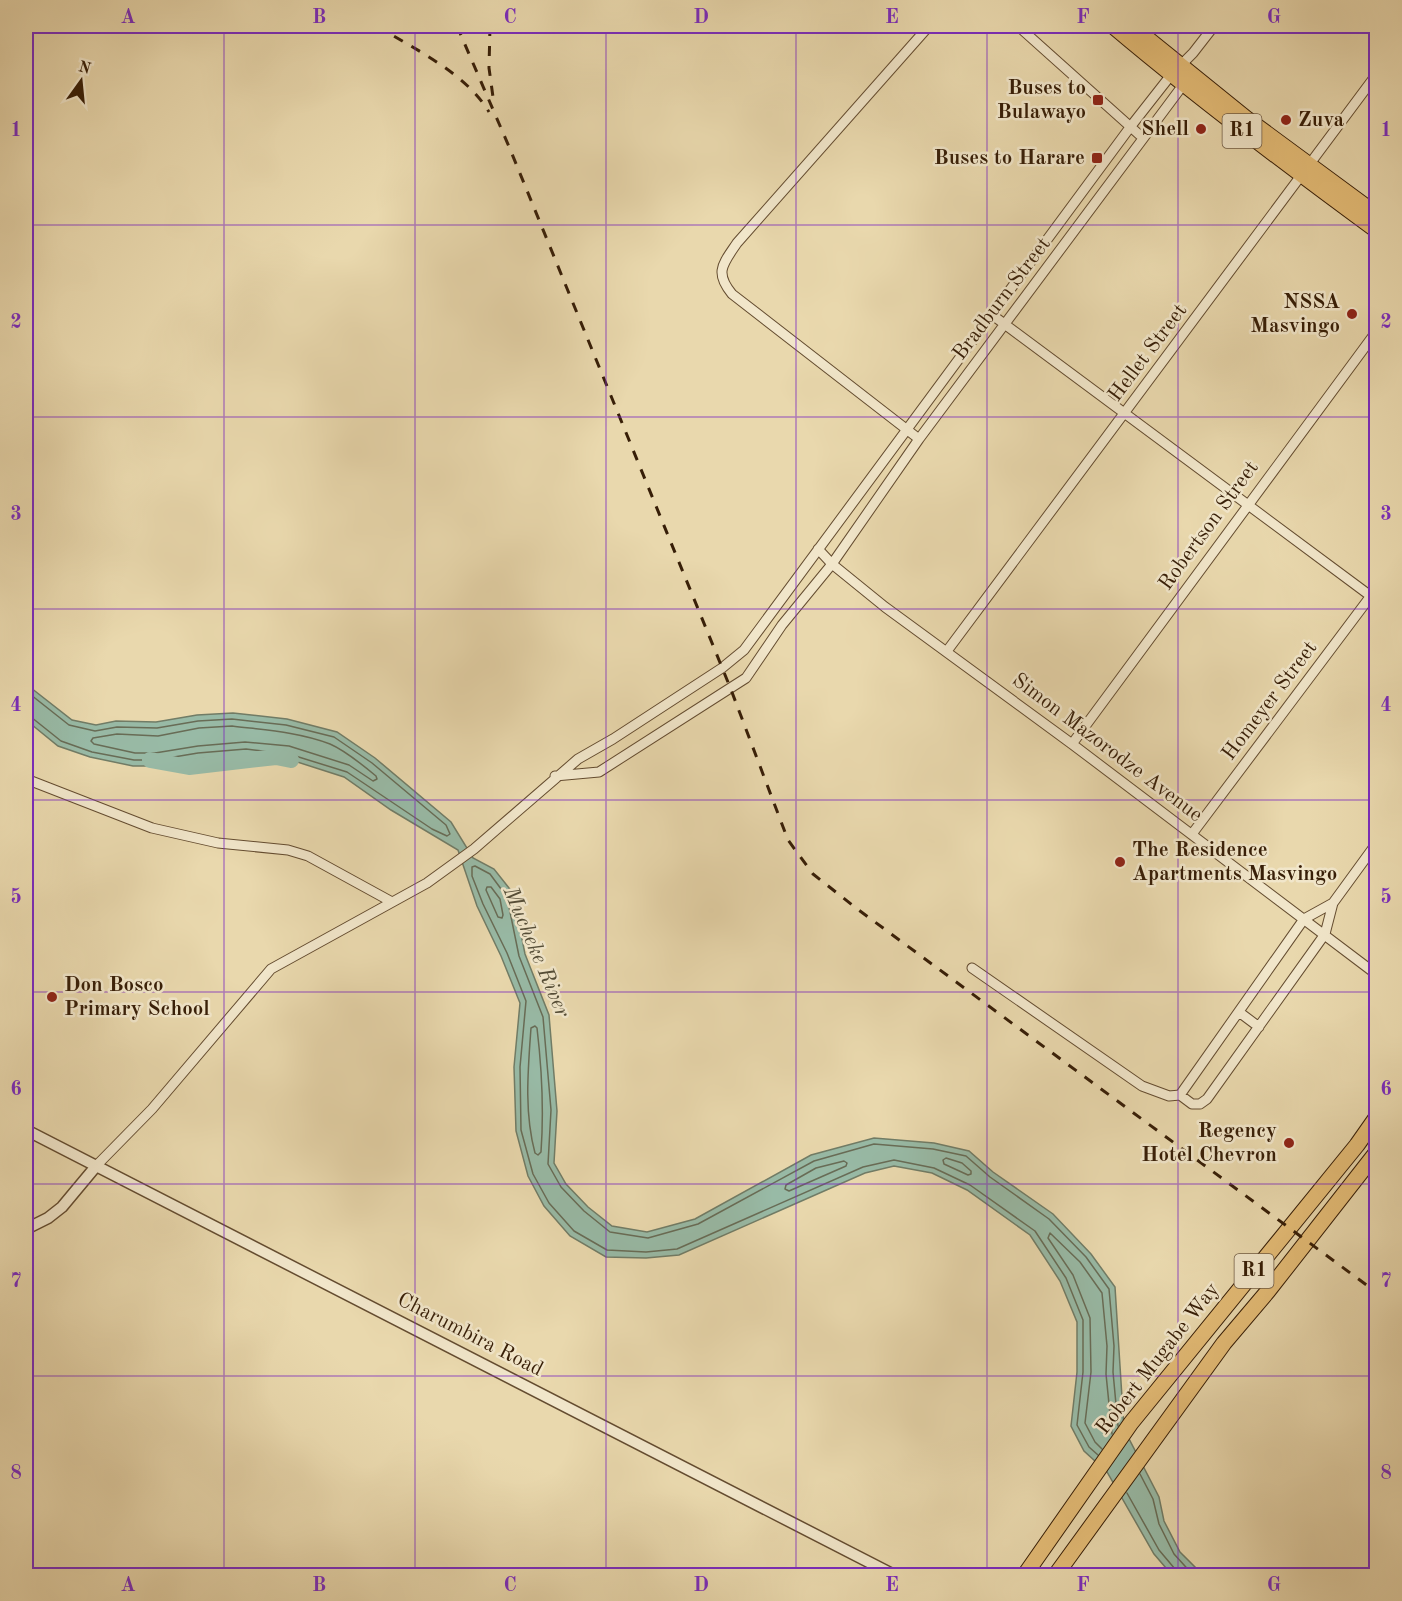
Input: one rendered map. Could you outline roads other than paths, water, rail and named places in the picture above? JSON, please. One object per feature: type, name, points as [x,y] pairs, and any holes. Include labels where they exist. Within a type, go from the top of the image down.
[{"type":"highway","name":"R1","points":[[1113,26],[1306,171],[1377,230]]},
{"type":"highway","name":"R1","points":[[1132,26],[1181,75]]},
{"type":"highway","name":"R1","points":[[1306,171],[1377,214]]},
{"type":"highway","name":"Robert Mugabe Way","points":[[1024,1575],[1131,1423],[1377,1118]]},
{"type":"highway","name":"Robert Mugabe Way","points":[[1054,1575],[1224,1342],[1377,1153]]},
{"type":"street","points":[[919,439],[732,294],[723,283],[721,273],[724,262],[738,243],[929,26]]},
{"type":"street","points":[[1018,26],[1143,138]]},
{"type":"street","name":"Bradburn Street","points":[[555,777],[599,772],[746,678],[782,625],[832,564],[919,439],[1143,138],[1193,53],[1214,26]]},
{"type":"street","points":[[1181,75],[1193,53]]},
{"type":"street","name":"Bradburn Street","points":[[97,1165],[152,1109],[271,969],[427,883],[474,849],[578,759],[722,668],[744,650],[1131,126],[1181,75]]},
{"type":"street","name":"Hellet Street","points":[[947,651],[1377,75]]},
{"type":"street","points":[[991,314],[1125,415],[1375,595]]},
{"type":"street","name":"Robertson Street","points":[[1072,744],[1377,332]]},
{"type":"street","name":"Simon Mazorodze Avenue","points":[[818,549],[832,564],[885,607],[1072,744],[1377,974]]},
{"type":"street","name":"Homeyer Street","points":[[1192,834],[1375,595]]},
{"type":"street","points":[[26,779],[152,828],[219,843],[288,850],[308,856],[392,902]]},
{"type":"street","points":[[972,968],[1142,1086],[1169,1096],[1180,1095],[1192,1104],[1200,1104],[1208,1099],[1325,934],[1333,903],[1377,844]]},
{"type":"street","points":[[1180,1095],[1304,919],[1333,903]]},
{"type":"street","points":[[1239,1012],[1259,1026]]},
{"type":"street","name":"Charumbira Road","points":[[26,1130],[896,1575]]},
{"type":"street","points":[[26,1229],[48,1218],[62,1207],[97,1165]]},
{"type":"water","points":[[26,684],[72,720],[96,725],[116,721],[156,722],[197,715],[233,713],[287,719],[337,732],[375,758],[451,822],[473,858],[494,869],[513,893],[525,954],[549,1015],[557,1111],[554,1163],[566,1184],[588,1207],[612,1226],[647,1232],[695,1219],[811,1155],[874,1138],[934,1143],[969,1151],[993,1172],[1053,1214],[1091,1254],[1115,1287],[1124,1429],[1159,1497],[1164,1521],[1180,1552],[1203,1575],[1172,1575],[1154,1554],[1107,1472],[1084,1451],[1071,1426],[1077,1372],[1077,1322],[1060,1281],[1030,1235],[967,1190],[932,1173],[894,1166],[865,1173],[679,1255],[646,1258],[606,1257],[570,1236],[544,1206],[528,1176],[516,1131],[514,1067],[520,1003],[477,906],[458,850],[391,810],[344,777],[288,759],[246,755],[156,766],[133,766],[90,757],[58,746],[26,720]]},
{"type":"waterway","name":"Mucheke River","points":[[150,760],[189,767],[276,757],[291,760]]},
{"type":"railway","points":[[377,26],[453,74],[467,85],[489,112]]},
{"type":"railway","points":[[457,26],[510,149],[730,687],[788,840],[813,874],[856,908],[1376,1292]]},
{"type":"railway","points":[[490,26],[489,68],[493,97]]},
{"type":"place","name":"Buses to Bulawayo","points":[[1098,100]]},
{"type":"place","name":"Zuva","points":[[1286,120]]},
{"type":"place","name":"Shell","points":[[1201,129]]},
{"type":"place","name":"Buses to Harare","points":[[1097,158]]},
{"type":"place","name":"NSSA Masvingo","points":[[1352,314]]},
{"type":"place","name":"The Residence Apartments Masvingo","points":[[1120,862]]},
{"type":"place","name":"Don Bosco Primary School","points":[[52,997]]},
{"type":"place","name":"Regency Hotel Chevron","points":[[1289,1143]]}]
